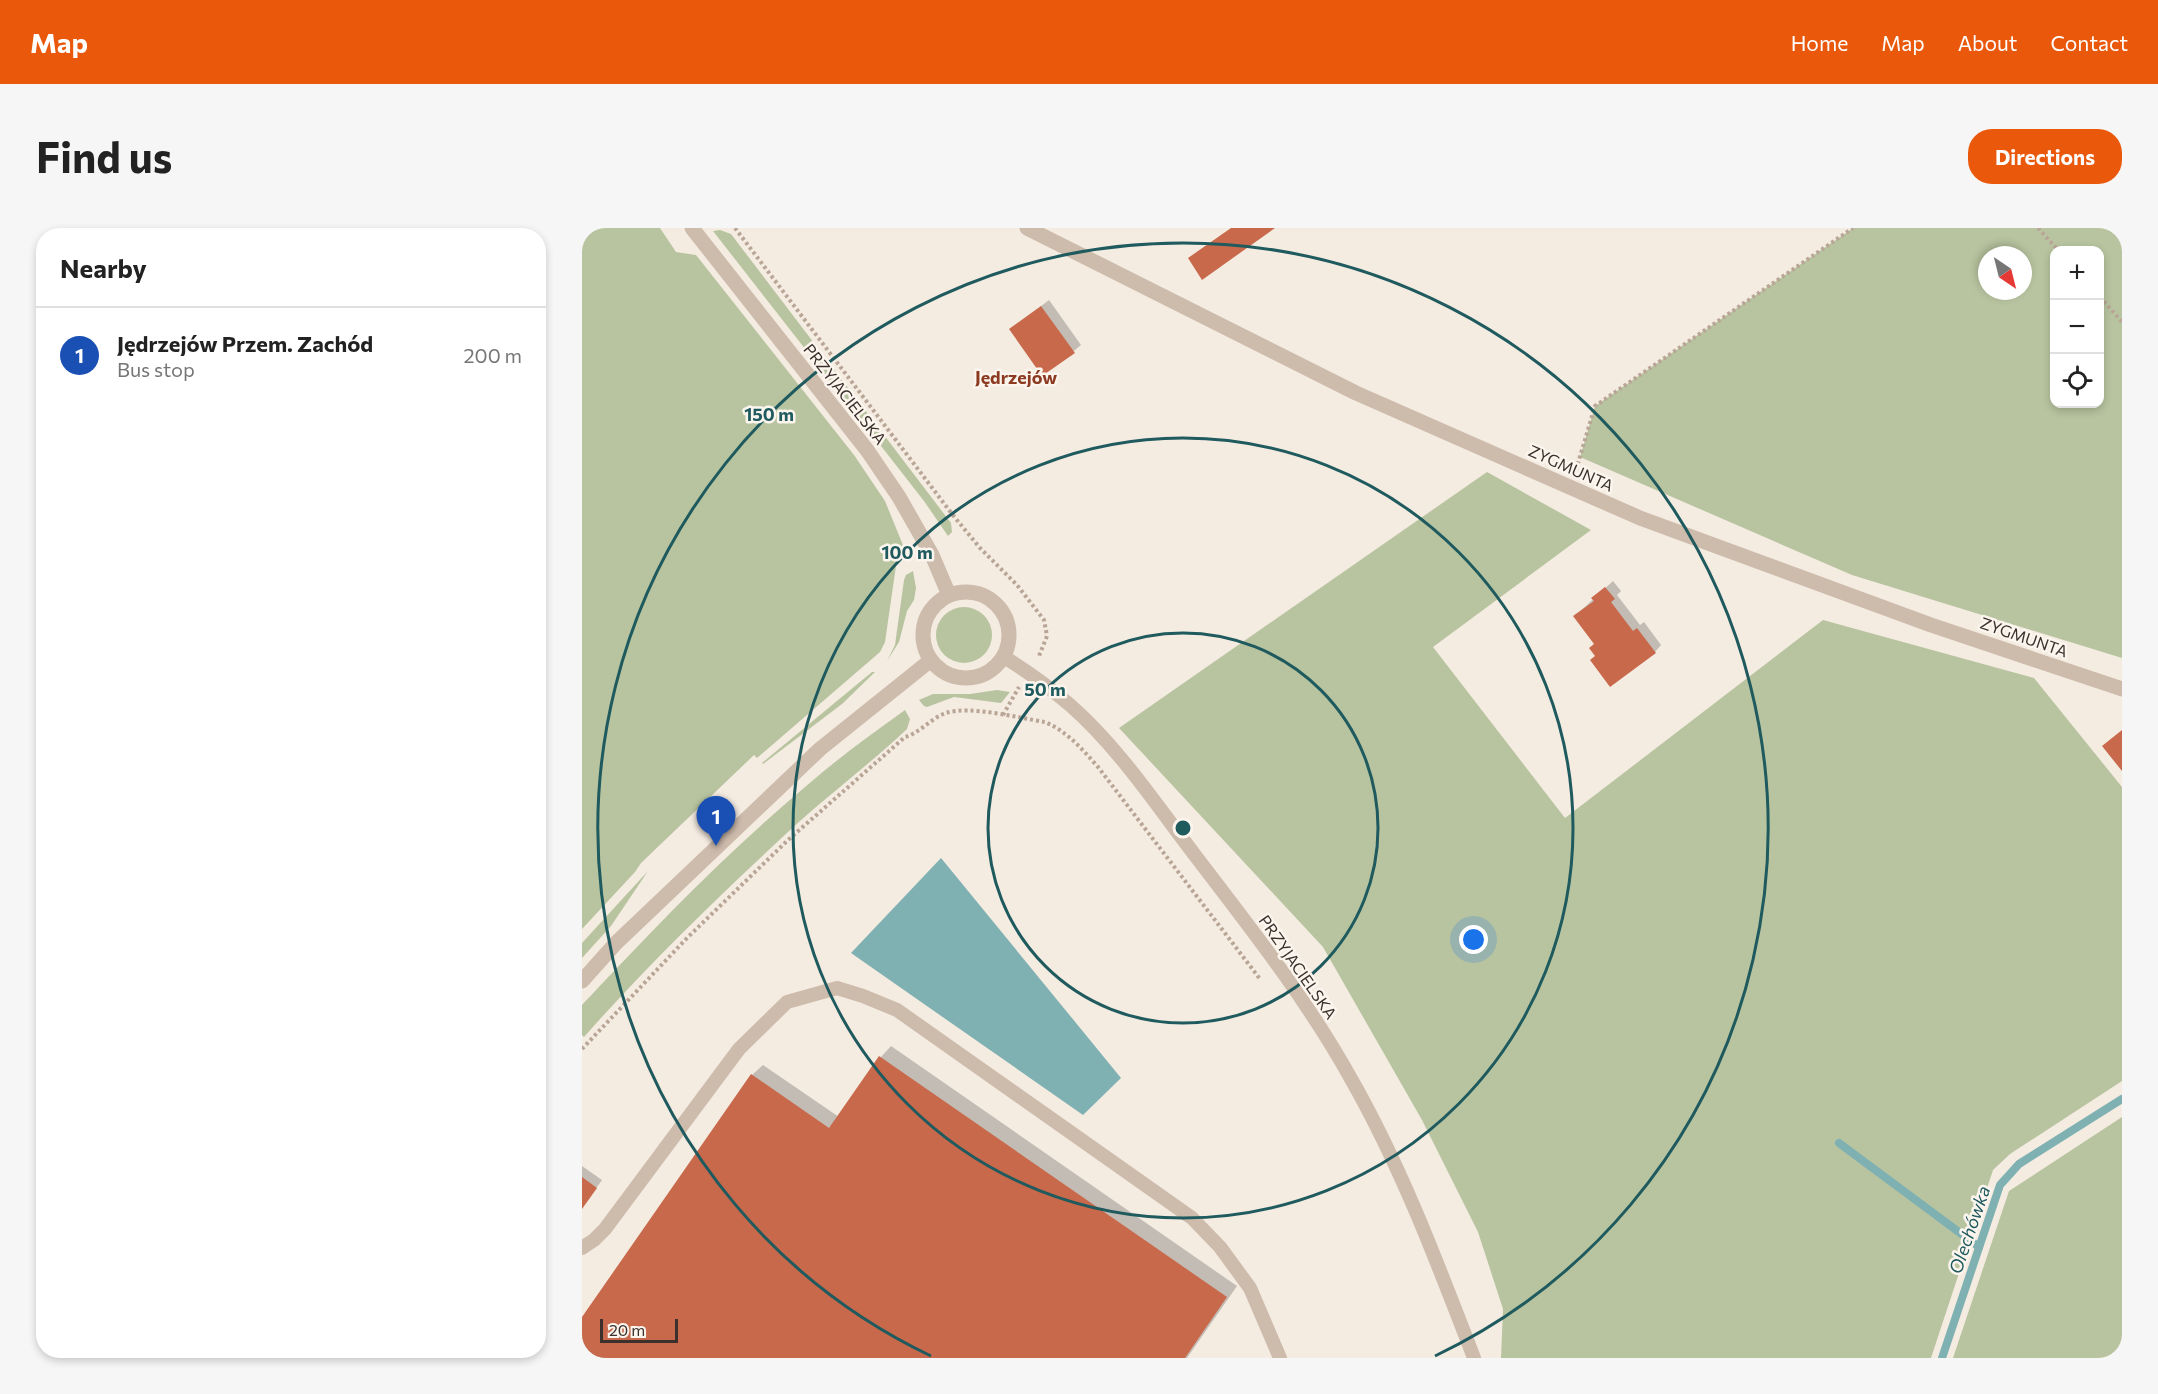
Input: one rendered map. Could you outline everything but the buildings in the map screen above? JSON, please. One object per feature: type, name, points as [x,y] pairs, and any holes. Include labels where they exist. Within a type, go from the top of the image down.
[{"type":"street","name":"PRZYJACIELSKA","points":[[692,228],[867,450],[899,497],[932,555],[949,595]]},
{"type":"street","name":"ZYGMUNTA","points":[[1027,228],[1356,393],[1640,518],[1931,625],[2122,689]]},
{"type":"street","points":[[973,592],[984,595],[995,602],[1008,622],[1010,634],[1004,657],[996,667],[974,677],[962,678],[939,669],[925,648],[923,636],[930,611],[949,595],[973,592]]},
{"type":"street","points":[[582,981],[616,943],[820,749],[931,660]]},
{"type":"lane","name":"PRZYJACIELSKA","points":[[1004,657],[1028,672],[1070,705],[1104,740],[1139,781],[1292,985],[1349,1075],[1379,1131],[1424,1228],[1474,1358]]},
{"type":"lane","points":[[582,1248],[605,1230],[739,1048],[787,1002],[837,988],[863,996],[897,1011],[1192,1218],[1220,1247],[1250,1288],[1280,1358]]},
{"type":"path","points":[[729,228],[736,229],[952,514],[980,548],[1017,585],[1044,620],[1047,636],[1040,654]]},
{"type":"path","points":[[1571,488],[1595,406],[1853,228]]},
{"type":"path","points":[[2038,228],[2054,246]]},
{"type":"path","points":[[2103,300],[2122,322]]},
{"type":"path","points":[[582,1049],[687,938],[788,840],[905,737],[935,718],[954,711],[1045,722],[1076,741],[1263,983]]},
{"type":"green space","points":[[582,228],[660,228],[676,252],[696,255],[854,455],[885,501],[907,555],[897,559],[885,642],[880,652],[757,758],[754,755],[641,863],[582,929]]},
{"type":"green space","points":[[1853,228],[2122,228],[2122,658],[1852,575],[1580,457],[1595,406]]},
{"type":"green space","points":[[720,230],[731,234],[951,523],[952,532],[948,536],[924,501],[713,231]]},
{"type":"green space","points":[[1487,472],[1591,530],[1433,647],[1565,818],[1823,620],[2034,678],[2122,787],[2122,1081],[2010,1154],[1993,1170],[1931,1358],[1501,1358],[1503,1309],[1478,1232],[1422,1120],[1323,947],[1119,728]]},
{"type":"green space","points":[[913,571],[916,588],[914,600],[907,611],[899,642],[887,661],[895,645],[904,580],[906,575]]},
{"type":"green space","points":[[964,607],[975,609],[984,615],[990,624],[992,635],[990,646],[984,655],[975,661],[964,663],[953,661],[944,655],[938,646],[936,635],[938,624],[944,615],[953,609]]},
{"type":"green space","points":[[872,672],[875,672],[842,704],[762,763]]},
{"type":"green space","points":[[997,690],[1010,692],[1001,703],[954,697],[927,707],[919,700],[933,694],[970,694]]},
{"type":"green space","points":[[905,710],[910,719],[907,729],[800,821],[744,873],[662,953],[584,1037],[582,1035],[582,1005],[665,918],[781,808],[834,763]]},
{"type":"green space","points":[[648,871],[611,926],[582,958],[582,943]]},
{"type":"green space","points":[[2122,1117],[2122,1358],[1953,1358],[2009,1191]]},
{"type":"water","points":[[941,858],[1121,1078],[1083,1115],[851,953]]},
{"type":"waterway","name":"Olechówka","points":[[1942,1358],[2000,1185],[2019,1164],[2122,1099]]},
{"type":"waterway","points":[[1839,1143],[1979,1247]]},
{"type":"place","name":"Jędrzejów Przem. Zachód","points":[[716,846]]},
{"type":"district","name":"Jędrzejów","points":[[1016,378]]}]
